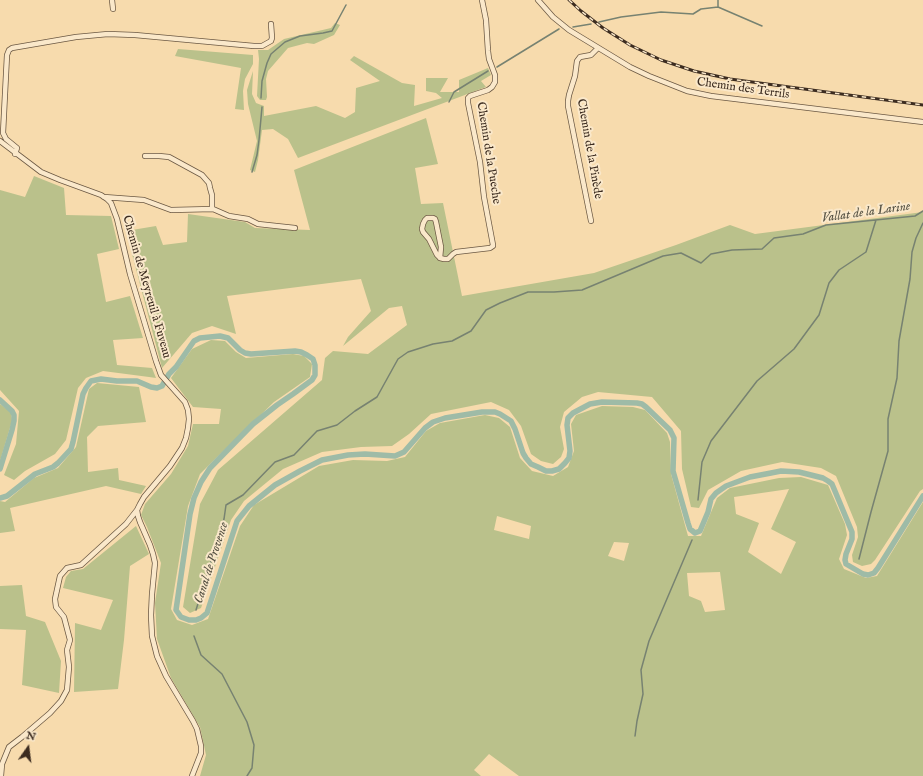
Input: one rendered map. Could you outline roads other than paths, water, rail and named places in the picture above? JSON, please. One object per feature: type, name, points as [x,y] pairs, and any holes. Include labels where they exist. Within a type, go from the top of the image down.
[{"type":"street","points":[[112,0],[113,9]]},
{"type":"street","name":"Chemin de la Pueche","points":[[440,258],[448,259],[456,252],[490,248],[493,246],[484,197],[480,162],[468,103],[470,96],[488,90],[495,82],[495,76],[489,59],[486,20],[482,0]]},
{"type":"street","name":"Chemin des Terrils","points":[[538,0],[545,9],[569,30],[625,64],[674,87],[699,94],[923,122]]},
{"type":"street","points":[[15,154],[17,148],[3,135],[2,114],[7,55],[9,50],[12,48],[108,34],[262,46],[271,41],[271,24]]},
{"type":"street","name":"Chemin de la Pinède","points":[[591,221],[568,101],[575,76],[577,61],[580,57],[591,55],[598,48]]},
{"type":"street","points":[[0,141],[15,154],[41,172],[104,197],[144,200],[170,210],[212,209],[229,216],[248,219],[258,224],[295,228]]},
{"type":"street","points":[[145,156],[169,158],[202,175],[209,183],[212,195],[212,209]]},
{"type":"street","name":"Chemin de Meyreuil à Fuveau","points":[[1,776],[2,764],[9,747],[50,713],[61,701],[67,690],[70,667],[67,650],[70,640],[64,617],[56,607],[55,599],[60,576],[67,568],[81,564],[126,524],[138,510],[144,498],[177,457],[186,438],[189,419],[188,410],[185,402],[161,375],[130,274],[117,219],[111,204],[104,197]]},
{"type":"street","points":[[427,218],[433,218],[436,222],[441,247],[440,258],[429,239],[422,232],[423,224],[427,218]]},
{"type":"street","points":[[138,510],[140,522],[154,554],[155,563],[151,615],[152,636],[157,656],[166,676],[197,729],[201,746],[201,753],[192,776]]},
{"type":"waterway","points":[[599,22],[621,17],[661,12],[693,14],[701,9],[718,7],[718,0]]},
{"type":"waterway","points":[[261,98],[262,81],[271,54],[285,42],[300,36],[332,31],[346,5]]},
{"type":"waterway","points":[[718,7],[762,26]]},
{"type":"waterway","points":[[573,27],[591,24]]},
{"type":"waterway","points":[[497,67],[559,29]]},
{"type":"waterway","points":[[449,102],[454,92],[488,71]]},
{"type":"waterway","points":[[252,172],[257,155],[262,107]]},
{"type":"waterway","name":"Vallat de la Larine","points":[[196,610],[224,519],[226,505],[243,495],[275,462],[294,455],[317,431],[337,425],[377,397],[398,359],[408,352],[433,344],[452,341],[471,331],[486,310],[528,292],[582,290],[663,256],[681,253],[701,263],[711,254],[732,250],[762,249],[774,238],[803,234],[826,225],[915,216],[923,211]]},
{"type":"waterway","points":[[698,500],[702,462],[711,441],[757,381],[794,349],[819,315],[829,283],[839,270],[866,252],[876,220]]},
{"type":"waterway","points":[[859,559],[888,451],[888,419],[897,378],[899,341],[910,279],[912,252],[916,238],[923,223]]},
{"type":"waterway","name":"Canal de Provence","points":[[0,498],[7,496],[35,474],[53,467],[71,449],[83,394],[91,381],[101,379],[137,381],[157,388],[162,386],[169,374],[176,367],[194,341],[200,338],[220,336],[228,338],[245,353],[301,352],[313,359],[315,365],[315,375],[312,380],[253,424],[210,468],[201,482],[194,498],[190,514],[176,610],[181,617],[189,620],[196,620],[207,613],[237,521],[249,506],[275,485],[322,460],[348,455],[365,454],[395,456],[404,452],[425,428],[433,422],[445,418],[482,412],[495,412],[500,414],[511,421],[523,453],[531,464],[546,471],[552,471],[559,469],[569,458],[570,451],[567,425],[568,418],[573,413],[590,404],[602,402],[642,404],[670,430],[674,438],[673,471],[690,529],[695,533],[700,531],[708,512],[711,499],[716,493],[726,486],[750,477],[781,471],[799,472],[823,478],[832,484],[852,532],[852,539],[846,554],[846,564],[863,574],[868,575],[874,573],[878,568],[923,496]]},
{"type":"waterway","name":"Canal de Provence","points":[[0,400],[12,411],[14,415],[12,430],[0,469]]},
{"type":"waterway","points":[[635,736],[643,694],[641,670],[649,641],[692,540]]},
{"type":"waterway","name":"Vallat de la Larine","points":[[194,636],[201,655],[222,674],[247,722],[254,745],[252,768],[247,776]]},
{"type":"railway","points":[[569,0],[603,28],[630,45],[661,60],[694,71],[730,79],[923,105]]}]
